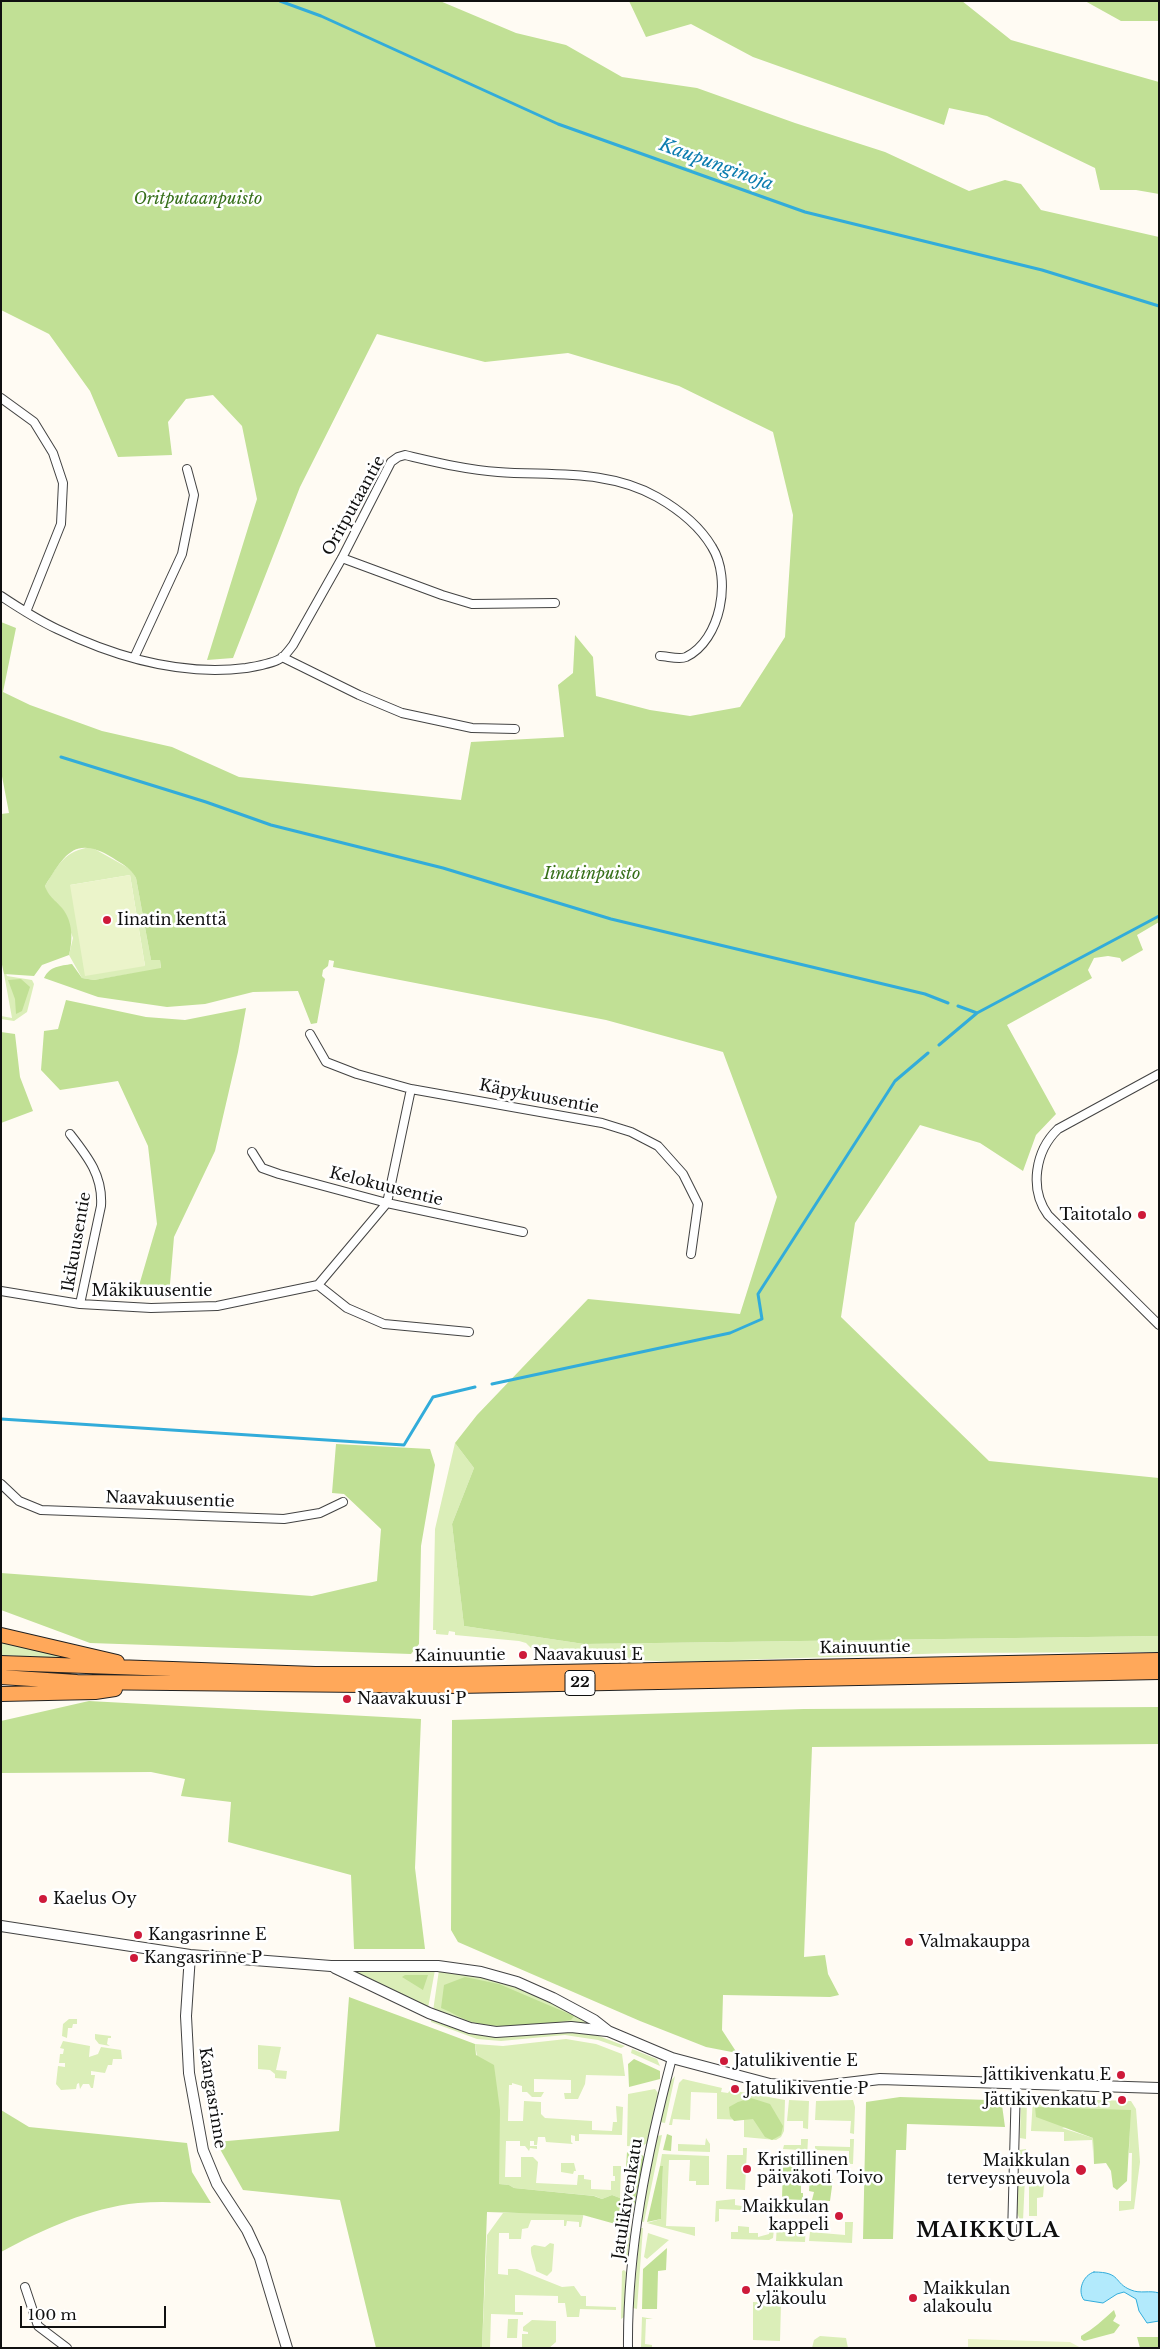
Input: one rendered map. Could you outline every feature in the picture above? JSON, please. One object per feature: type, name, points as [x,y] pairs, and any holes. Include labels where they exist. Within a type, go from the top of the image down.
[{"type":"highway","points":[[1,1635],[154,1676]]},
{"type":"highway","name":"Kainuuntie","points":[[1,1677],[77,1682],[154,1676],[454,1674],[1159,1660]]},
{"type":"highway","name":"Kainuuntie","points":[[1,1663],[154,1676],[458,1686],[1159,1672]]},
{"type":"highway","points":[[1,1694],[95,1692],[154,1676]]},
{"type":"street","points":[[1,398],[34,422],[53,453],[63,483],[61,524],[26,612]]},
{"type":"street","name":"Oritputaantie","points":[[282,657],[293,645],[342,558],[391,462],[405,455],[496,472],[586,475],[615,479],[651,493],[693,522],[713,548],[721,573],[724,592],[719,612],[702,646],[684,658],[660,656]]},
{"type":"street","points":[[134,658],[182,554],[194,495],[187,469]]},
{"type":"street","points":[[342,558],[442,595],[472,604],[555,603]]},
{"type":"street","points":[[1,596],[26,612],[83,641],[134,658],[182,669],[228,670],[259,666],[282,657],[359,695],[402,713],[472,728],[515,729]]},
{"type":"street","name":"Käpykuusentie","points":[[310,1034],[326,1062],[357,1074],[411,1089],[602,1123],[631,1132],[658,1146],[683,1174],[698,1204],[691,1254]]},
{"type":"street","points":[[1159,1074],[1058,1129],[1050,1137],[1045,1147],[1036,1181],[1039,1199],[1048,1215],[1159,1325]]},
{"type":"street","points":[[411,1089],[387,1204],[318,1286],[347,1308],[384,1324],[469,1332]]},
{"type":"street","name":"Ikikuusentie","points":[[70,1134],[87,1156],[102,1191],[101,1206],[80,1304]]},
{"type":"street","name":"Kelokuusentie","points":[[252,1152],[262,1168],[387,1204],[523,1232]]},
{"type":"street","name":"Mäkikuusentie","points":[[1,1291],[80,1304],[151,1308],[217,1306],[318,1286]]},
{"type":"street","name":"Naavakuusentie","points":[[1,1484],[19,1501],[41,1510],[284,1519],[320,1513],[343,1502]]},
{"type":"street","points":[[1,1926],[190,1955],[332,1966],[438,1966],[481,1972],[517,1982],[553,1998],[594,2020],[608,2031],[672,2058],[770,2084],[813,2086],[880,2079],[1159,2088]]},
{"type":"street","name":"Kangasrinne","points":[[190,1955],[186,2016],[189,2073],[203,2150],[217,2184],[247,2230],[260,2258],[287,2348]]},
{"type":"street","points":[[332,1966],[429,2013],[470,2028],[496,2032],[572,2027],[608,2031]]},
{"type":"street","name":"Jatulikivenkatu","points":[[628,2348],[629,2298],[636,2222],[649,2150],[672,2058]]},
{"type":"street","points":[[1012,2236],[1016,2083]]},
{"type":"street","points":[[25,2287],[38,2326],[67,2348]]},
{"type":"green space","points":[[1,1],[440,1],[516,33],[566,45],[622,77],[697,88],[795,123],[885,152],[969,191],[1005,180],[1021,184],[1041,210],[1159,237],[1159,922],[1137,935],[1143,950],[1122,962],[1120,958],[1108,956],[1094,958],[1088,970],[1092,978],[1007,1025],[1056,1114],[1036,1135],[1023,1171],[980,1143],[920,1125],[855,1223],[841,1317],[989,1461],[1159,1478],[1159,1636],[584,1644],[464,1626],[452,1524],[474,1468],[455,1443],[477,1415],[588,1299],[740,1314],[777,1197],[723,1052],[606,1020],[333,967],[334,961],[329,960],[328,966],[323,970],[322,976],[325,979],[317,1023],[311,1024],[298,991],[253,992],[205,1004],[167,1007],[98,997],[44,978],[52,969],[72,964],[82,978],[94,980],[161,968],[160,960],[151,960],[136,878],[126,866],[100,851],[89,848],[80,848],[72,851],[65,857],[45,886],[50,895],[66,913],[71,937],[69,955],[42,965],[34,976],[4,974],[1,960],[1,814],[9,813],[1,771],[1,622],[16,628],[3,692],[30,705],[102,731],[172,747],[239,777],[461,800],[471,742],[564,737],[558,685],[573,673],[575,635],[593,657],[596,696],[650,710],[690,716],[740,707],[785,637],[793,515],[773,432],[679,386],[568,353],[485,362],[377,334],[300,487],[233,658],[207,660],[257,499],[242,426],[213,395],[186,399],[168,422],[172,455],[118,457],[90,391],[49,334],[1,310]]},
{"type":"green space","points":[[629,1],[962,1],[1011,40],[1159,82],[1159,194],[1136,190],[1100,190],[1095,168],[987,116],[949,108],[944,125],[753,57],[691,24],[646,37]]},
{"type":"green space","points":[[1085,1],[1159,1],[1159,21],[1121,21]]},
{"type":"green space","points":[[91,847],[132,870],[136,878],[151,960],[160,960],[161,969],[94,980],[82,978],[69,955],[73,938],[63,910],[47,894],[45,886],[63,860],[82,849]],"holes":[[[130,875],[145,966],[70,885]]]},
{"type":"green space","name":"Iinatin kenttä","points":[[130,875],[145,966],[85,976],[70,885]]},
{"type":"green space","points":[[6,973],[7,976],[32,980],[34,984],[27,1012],[14,1021],[1,1019],[1,1016],[12,1018],[4,974]]},
{"type":"green space","points":[[21,979],[30,987],[22,1011],[16,1014],[15,999],[8,980]]},
{"type":"green space","points":[[66,1000],[146,1017],[185,1020],[246,1008],[238,1052],[215,1151],[174,1237],[169,1296],[138,1289],[157,1224],[148,1146],[118,1081],[60,1090],[41,1070],[44,1031],[58,1029]]},
{"type":"green space","points":[[1,1032],[15,1034],[20,1077],[33,1111],[1,1123]]},
{"type":"green space","points":[[455,1443],[474,1468],[452,1524],[464,1626],[584,1644],[1159,1636],[1159,1652],[953,1653],[677,1662],[555,1656],[552,1653],[536,1653],[526,1643],[519,1641],[455,1635],[455,1632],[449,1631],[448,1635],[436,1634],[436,1630],[433,1630],[435,1529]]},
{"type":"green space","points":[[336,1444],[430,1449],[435,1465],[421,1546],[419,1644],[411,1654],[90,1643],[1,1610],[1,1573],[312,1596],[377,1581],[381,1529],[344,1494],[332,1493]]},
{"type":"green space","points":[[1,1640],[79,1659],[1,1655]]},
{"type":"green space","points":[[89,1701],[421,1719],[415,1868],[425,1949],[354,1949],[351,1875],[228,1842],[231,1802],[181,1796],[185,1779],[151,1772],[1,1773],[1,1721]]},
{"type":"green space","points":[[1159,1707],[1159,1744],[812,1747],[804,1957],[825,1955],[828,1974],[839,1995],[830,1997],[723,1995],[722,2030],[737,2053],[706,2047],[640,2021],[458,1942],[451,1930],[452,1720],[804,1709]]},
{"type":"green space","points":[[345,1968],[435,1970],[428,2008]]},
{"type":"green space","points":[[439,1970],[483,1977],[520,1989],[555,2004],[594,2026],[483,2027],[433,2011]]},
{"type":"green space","points":[[405,1975],[428,1975],[423,1990],[402,1977]]},
{"type":"green space","points":[[465,1977],[499,1984],[574,2016],[571,2020],[522,2026],[497,2026],[469,2021],[441,2008],[444,1985]]},
{"type":"green space","points":[[349,1997],[475,2044],[476,2055],[494,2065],[500,2110],[499,2184],[509,2185],[514,2188],[594,2196],[602,2199],[612,2195],[620,2198],[619,2225],[583,2215],[487,2212],[482,2348],[376,2348],[340,2200],[243,2190],[216,2142],[339,2131]]},
{"type":"green space","points":[[432,2016],[451,2024],[591,2033],[625,2046],[621,2048],[598,2040],[565,2035],[501,2041],[477,2039],[431,2022]]},
{"type":"green space","points":[[69,2019],[77,2019],[77,2024],[73,2024],[72,2028],[68,2028],[67,2038],[62,2036],[63,2024]]},
{"type":"green space","points":[[95,2034],[111,2036],[111,2038],[108,2038],[107,2044],[110,2046],[99,2044],[95,2039]]},
{"type":"green space","points":[[566,2039],[596,2044],[622,2054],[625,2076],[586,2075],[585,2084],[578,2099],[565,2099],[564,2093],[571,2093],[571,2080],[534,2079],[534,2092],[544,2092],[541,2097],[532,2097],[527,2092],[522,2092],[522,2086],[512,2083],[512,2085],[509,2085],[508,2121],[523,2121],[524,2101],[541,2102],[541,2114],[545,2118],[592,2121],[592,2130],[612,2131],[613,2122],[617,2122],[616,2106],[623,2107],[622,2135],[579,2134],[579,2141],[575,2141],[575,2136],[571,2135],[571,2142],[573,2144],[546,2142],[545,2137],[538,2137],[537,2145],[534,2145],[534,2141],[530,2141],[530,2146],[537,2146],[537,2149],[530,2148],[529,2151],[525,2146],[520,2146],[520,2141],[506,2141],[505,2177],[521,2177],[521,2157],[533,2157],[538,2162],[536,2183],[577,2185],[578,2175],[584,2175],[584,2179],[591,2180],[591,2189],[611,2190],[611,2181],[615,2181],[613,2166],[621,2166],[620,2198],[612,2195],[602,2199],[595,2196],[514,2188],[509,2185],[498,2184],[475,2044],[503,2046]]},
{"type":"green space","points":[[63,2041],[90,2046],[89,2057],[98,2054],[101,2047],[121,2050],[122,2059],[113,2059],[112,2065],[108,2065],[105,2073],[91,2071],[91,2075],[95,2075],[93,2088],[89,2084],[83,2084],[80,2089],[79,2083],[76,2089],[61,2090],[56,2084],[58,2066],[65,2067],[65,2063],[59,2063],[60,2054],[63,2054],[64,2049],[60,2048]]},
{"type":"green space","points":[[258,2045],[281,2047],[276,2070],[287,2071],[286,2079],[275,2078],[275,2074],[270,2070],[258,2069]]},
{"type":"green space","points":[[632,2049],[657,2059],[660,2066],[631,2053]]},
{"type":"green space","points":[[634,2059],[660,2071],[660,2079],[629,2087],[628,2064]]},
{"type":"green space","points":[[675,2076],[665,2123],[660,2122],[669,2083]]},
{"type":"green space","points":[[683,2079],[722,2088],[721,2092],[728,2093],[730,2090],[785,2100],[784,2131],[781,2137],[776,2140],[744,2137],[744,2120],[717,2119],[717,2093],[691,2092],[690,2120],[673,2119],[672,2125],[669,2125],[679,2083]]},
{"type":"green space","points":[[655,2089],[658,2093],[647,2143],[641,2147],[627,2146],[628,2094]]},
{"type":"green space","points":[[900,2097],[988,2100],[1002,2105],[1005,2127],[907,2124],[906,2150],[896,2150],[893,2239],[863,2239],[866,2102]]},
{"type":"green space","points":[[751,2098],[770,2104],[783,2126],[781,2135],[772,2140],[765,2137],[753,2119],[734,2121],[730,2116],[729,2107]]},
{"type":"green space","points":[[1021,2098],[1027,2101],[1026,2139],[1020,2138]]},
{"type":"green space","points":[[1033,2098],[1131,2101],[1136,2109],[1140,2162],[1134,2209],[1119,2211],[1119,2201],[1131,2201],[1132,2153],[1129,2153],[1130,2110],[1062,2128],[1093,2138],[1092,2152],[1092,2140],[1064,2141],[1064,2132],[1031,2131]]},
{"type":"green space","points":[[789,2100],[809,2101],[808,2129],[803,2128],[803,2121],[787,2121]]},
{"type":"green space","points":[[853,2100],[855,2107],[854,2134],[850,2133],[851,2121],[815,2120],[816,2101]]},
{"type":"green space","points":[[1035,2107],[1131,2110],[1127,2181],[1117,2190],[1113,2187],[1111,2171],[1106,2163],[1094,2164],[1093,2138],[1036,2117]]},
{"type":"green space","points":[[1,2110],[29,2127],[187,2143],[192,2172],[211,2203],[147,2202],[102,2210],[50,2228],[1,2252]]},
{"type":"green space","points":[[667,2134],[672,2136],[671,2151],[663,2150]]},
{"type":"green space","points":[[662,2135],[644,2222],[640,2221],[657,2136]]},
{"type":"green space","points":[[706,2138],[710,2144],[710,2152],[678,2151],[678,2144],[705,2145]]},
{"type":"green space","points":[[801,2139],[808,2139],[807,2157],[800,2157],[800,2150],[783,2149],[784,2145],[801,2145]]},
{"type":"green space","points":[[850,2139],[854,2139],[853,2164],[849,2164],[849,2151],[815,2150],[815,2146],[850,2147]]},
{"type":"green space","points":[[743,2148],[747,2148],[745,2190],[726,2189],[727,2155],[743,2155]]},
{"type":"green space","points":[[1026,2149],[1025,2169],[1019,2166],[1019,2150]]},
{"type":"green space","points":[[627,2152],[640,2153],[644,2157],[632,2217],[623,2214]]},
{"type":"green space","points":[[662,2154],[709,2156],[709,2185],[696,2185],[696,2181],[689,2181],[690,2160],[669,2160],[666,2226],[695,2227],[695,2236],[647,2223],[661,2219],[663,2166],[660,2166]]},
{"type":"green space","points":[[561,2163],[574,2163],[576,2171],[573,2174],[561,2172]]},
{"type":"green space","points":[[783,2164],[806,2165],[806,2174],[801,2173],[803,2200],[782,2199]]},
{"type":"green space","points":[[660,2166],[663,2166],[661,2219],[647,2222]]},
{"type":"green space","points":[[1025,2177],[1023,2221],[1021,2222],[1017,2213],[1018,2180]]},
{"type":"green space","points":[[810,2178],[833,2179],[830,2201],[812,2200],[814,2192],[809,2191]]},
{"type":"green space","points":[[1029,2185],[1044,2185],[1043,2197],[1037,2198],[1037,2216],[1029,2216]]},
{"type":"green space","points":[[735,2199],[735,2205],[742,2206],[741,2210],[719,2209],[719,2221],[715,2222],[716,2201]]},
{"type":"green space","points":[[522,2202],[584,2212],[581,2227],[579,2227],[579,2222],[567,2221],[566,2226],[564,2226],[564,2220],[531,2220],[528,2228],[522,2229],[521,2239],[509,2239],[509,2233],[499,2233],[498,2274],[508,2275],[508,2269],[517,2269],[562,2287],[574,2286],[581,2296],[586,2296],[586,2306],[616,2307],[616,2310],[580,2309],[579,2317],[567,2317],[565,2303],[558,2303],[558,2296],[515,2295],[515,2312],[523,2312],[523,2315],[491,2314],[490,2348],[482,2348],[487,2235],[503,2213],[521,2213]]},
{"type":"green space","points":[[625,2221],[631,2223],[628,2256],[624,2259]]},
{"type":"green space","points":[[845,2222],[853,2222],[852,2243],[809,2241],[810,2232],[845,2235]]},
{"type":"green space","points":[[777,2223],[806,2224],[805,2242],[776,2241]]},
{"type":"green space","points":[[738,2226],[749,2227],[749,2233],[758,2233],[758,2237],[769,2234],[770,2229],[774,2229],[773,2238],[769,2240],[731,2239],[731,2232],[738,2232]]},
{"type":"green space","points":[[640,2228],[643,2228],[637,2309],[633,2308]]},
{"type":"green space","points":[[648,2233],[669,2240],[647,2259],[644,2257]]},
{"type":"green space","points":[[550,2243],[554,2244],[552,2271],[547,2276],[536,2271],[531,2247],[534,2245],[545,2247]]},
{"type":"green space","points":[[667,2248],[666,2270],[658,2271],[657,2309],[642,2309],[643,2269]]},
{"type":"green space","points":[[622,2271],[626,2272],[624,2317],[621,2319]]},
{"type":"green space","points":[[753,2302],[781,2303],[780,2341],[753,2340]]},
{"type":"green space","points":[[1114,2310],[1116,2316],[1113,2321],[1120,2325],[1114,2333],[1084,2341],[1081,2339],[1081,2336]]},
{"type":"green space","points":[[642,2317],[653,2319],[646,2319],[645,2344],[652,2345],[652,2348],[641,2347]]},
{"type":"green space","points":[[508,2319],[518,2319],[517,2338],[507,2338]]},
{"type":"green space","points":[[532,2320],[556,2321],[556,2342],[549,2348],[522,2348],[522,2334],[528,2334],[528,2332],[523,2331],[523,2327]]},
{"type":"green space","points":[[820,2336],[846,2338],[848,2348],[812,2348],[814,2340]]},
{"type":"green space","points":[[1137,2337],[1159,2337],[1159,2348],[1140,2348]]},
{"type":"green space","points":[[968,2339],[1070,2342],[1081,2348],[968,2348]]},
{"type":"water","points":[[1094,2272],[1109,2274],[1125,2287],[1134,2291],[1159,2293],[1159,2321],[1147,2323],[1139,2311],[1136,2299],[1124,2292],[1103,2303],[1084,2300],[1081,2292],[1082,2284],[1087,2276]]},
{"type":"waterway","name":"Kaupunginoja","points":[[280,1],[321,16],[558,124],[805,212],[1042,270],[1159,306]]},
{"type":"waterway","points":[[61,757],[206,802],[271,825],[443,868],[611,919],[925,994],[948,1003]]},
{"type":"waterway","points":[[958,1006],[977,1013],[1159,916]]},
{"type":"waterway","points":[[939,1045],[977,1013]]},
{"type":"waterway","points":[[492,1384],[730,1333],[762,1319],[758,1294],[895,1081],[928,1053]]},
{"type":"waterway","points":[[1,1419],[404,1445],[433,1397],[475,1387]]},
{"type":"place","name":"Iinatin kenttä","points":[[107,920]]},
{"type":"place","name":"Taitotalo","points":[[1142,1215]]},
{"type":"place","name":"Naavakuusi E","points":[[523,1655]]},
{"type":"place","name":"Naavakuusi P","points":[[347,1699]]},
{"type":"place","name":"Kaelus Oy","points":[[43,1899]]},
{"type":"place","name":"Kangasrinne E","points":[[138,1935]]},
{"type":"place","name":"Valmakauppa","points":[[909,1942]]},
{"type":"place","name":"Kangasrinne P","points":[[134,1958]]},
{"type":"place","name":"Jatulikiventie E","points":[[724,2061]]},
{"type":"place","name":"Jättikivenkatu E","points":[[1121,2075]]},
{"type":"place","name":"Jatulikiventie P","points":[[735,2089]]},
{"type":"place","name":"Jättikivenkatu P","points":[[1122,2100]]},
{"type":"place","name":"Kristillinen päiväkoti Toivo","points":[[747,2169]]},
{"type":"place","name":"Maikkulan terveysneuvola","points":[[1081,2170]]},
{"type":"place","name":"Maikkulan kappeli","points":[[839,2216]]},
{"type":"place","name":"Maikkulan yläkoulu","points":[[746,2290]]},
{"type":"place","name":"Maikkulan alakoulu","points":[[913,2298]]},
{"type":"district","name":"MAIKKULA","points":[[988,2231]]},
{"type":"park label","name":"Oritputaanpuisto","points":[[198,199]]},
{"type":"park label","name":"Iinatinpuisto","points":[[592,874]]}]
